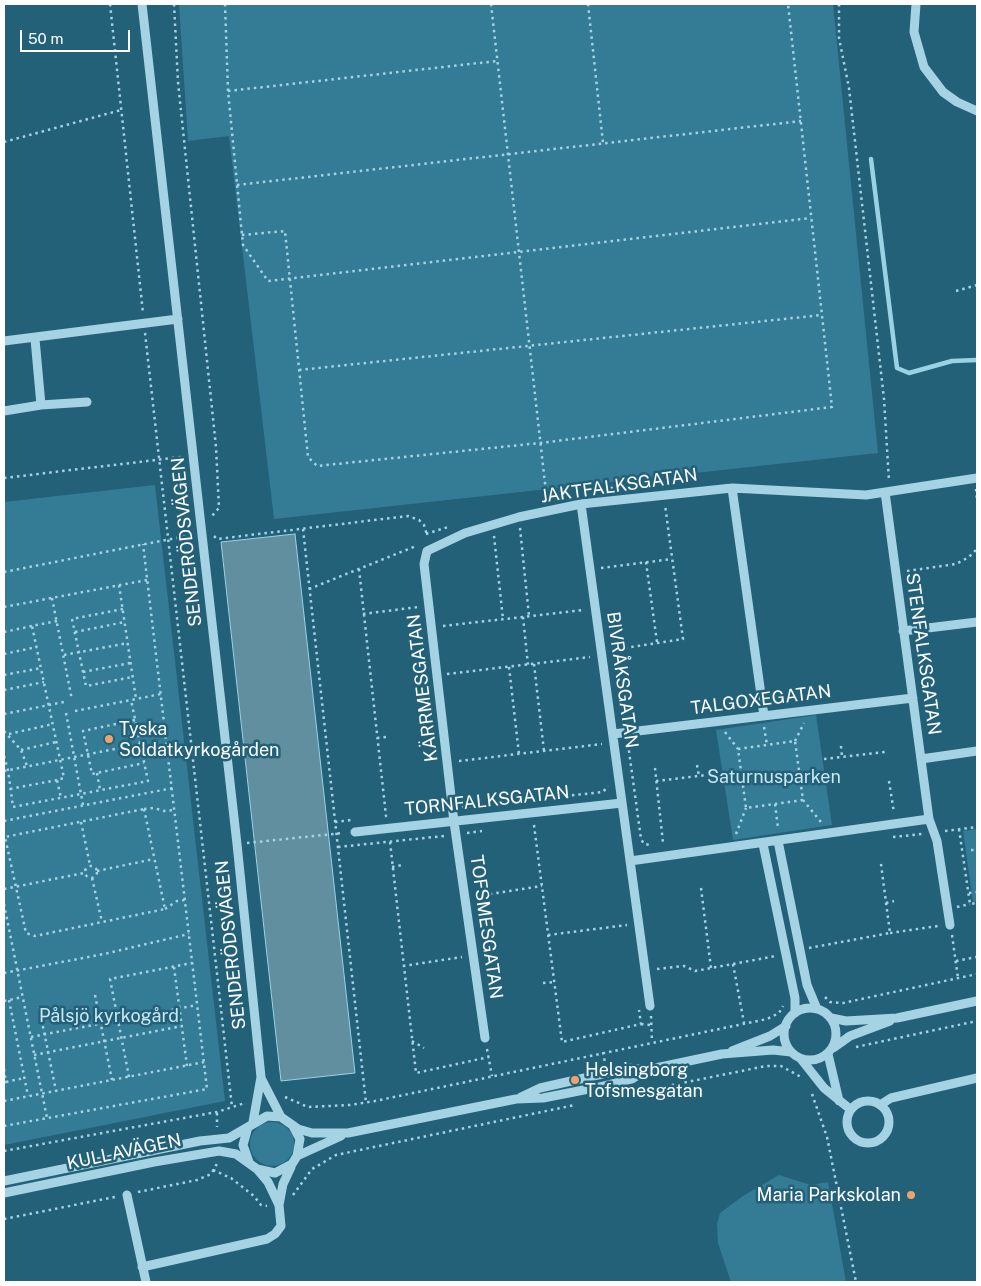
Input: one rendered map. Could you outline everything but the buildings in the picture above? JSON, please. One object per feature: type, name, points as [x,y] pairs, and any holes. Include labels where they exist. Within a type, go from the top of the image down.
[{"type":"street","name":"SENDERÖDSVÄGEN","points":[[142,4],[202,530],[261,1078],[251,1124]]},
{"type":"street","points":[[916,4],[914,32],[924,67],[943,92],[957,102],[977,111]]},
{"type":"street","points":[[4,341],[35,339],[178,319]]},
{"type":"street","points":[[35,339],[41,405]]},
{"type":"street","points":[[4,411],[41,405],[87,402]]},
{"type":"street","name":"JAKTFALKSGATAN","points":[[426,551],[466,533],[492,525],[548,510],[581,504],[732,488],[866,495],[977,478]]},
{"type":"street","points":[[732,488],[763,716]]},
{"type":"street","name":"STENFALKSGATAN","points":[[887,492],[895,572],[929,819],[934,832],[950,925]]},
{"type":"street","name":"BIVRÅKSGATAN","points":[[581,504],[650,1006]]},
{"type":"street","name":"KÄRRMESGATAN","points":[[426,551],[424,564],[454,822]]},
{"type":"street","points":[[903,631],[977,622]]},
{"type":"street","name":"TALGOXEGATAN","points":[[613,738],[627,733],[912,698]]},
{"type":"street","points":[[921,759],[977,751]]},
{"type":"street","name":"TORNFALKSGATAN","points":[[355,832],[622,803]]},
{"type":"street","points":[[630,861],[764,844],[929,819]]},
{"type":"street","name":"TOFSMESGATAN","points":[[454,822],[485,1038]]},
{"type":"street","points":[[778,841],[811,995],[817,1009]]},
{"type":"street","points":[[764,844],[795,998],[794,1013],[786,1026],[784,1040],[791,1052],[801,1059],[813,1074],[850,1110]]},
{"type":"street","points":[[794,1013],[806,1009],[817,1009],[831,1018],[846,1021],[897,1018],[977,1001]]},
{"type":"street","points":[[831,1018],[836,1033],[830,1051],[830,1071],[839,1101]]},
{"type":"street","points":[[801,1059],[815,1060],[850,1036],[897,1018]]},
{"type":"street","points":[[722,1054],[770,1036],[786,1026]]},
{"type":"street","points":[[297,1156],[322,1143],[348,1133],[516,1099],[543,1098],[610,1085],[632,1079],[646,1070],[722,1054],[773,1050],[791,1052]]},
{"type":"street","name":"SENDERÖDSVÄGEN","points":[[261,1078],[281,1117]]},
{"type":"street","points":[[880,1105],[891,1098],[977,1078]]},
{"type":"street","points":[[864,1101],[873,1101],[880,1105],[889,1117],[887,1132],[876,1142],[868,1144],[854,1138],[846,1125],[850,1110],[864,1101]]},
{"type":"street","name":"KULLAVÄGEN","points":[[4,1181],[200,1141],[229,1138],[267,1116],[281,1117]]},
{"type":"street","points":[[281,1117],[298,1128],[312,1133],[348,1133]]},
{"type":"street","points":[[142,1266],[267,1238],[275,1234],[280,1226],[279,1205],[283,1184],[297,1156],[300,1138],[291,1123]]},
{"type":"street","points":[[250,1163],[243,1145],[251,1124]]},
{"type":"street","name":"KULLAVÄGEN","points":[[4,1193],[202,1152],[230,1152],[257,1169],[268,1182],[279,1205]]},
{"type":"street","points":[[257,1169],[275,1173],[292,1164]]},
{"type":"street","points":[[127,1194],[146,1282]]},
{"type":"path","points":[[110,4],[232,1108]]},
{"type":"path","points":[[4,572],[168,540],[202,530],[219,508],[216,447],[178,82],[174,4]]},
{"type":"path","points":[[225,4],[228,91],[243,245],[268,281],[811,218]]},
{"type":"path","points":[[491,4],[548,510]]},
{"type":"path","points":[[588,4],[603,143]]},
{"type":"path","points":[[242,234],[284,231],[308,458],[317,466],[540,443],[832,408],[788,4]]},
{"type":"path","points":[[839,4],[839,38],[849,88],[884,399],[887,492]]},
{"type":"path","points":[[228,91],[497,61]]},
{"type":"path","points":[[4,142],[121,110]]},
{"type":"path","points":[[237,185],[801,121]]},
{"type":"path","points":[[956,291],[977,285]]},
{"type":"path","points":[[299,370],[822,315]]},
{"type":"path","points":[[4,478],[193,456]]},
{"type":"path","points":[[438,675],[534,664],[683,639],[664,494]]},
{"type":"path","points":[[217,539],[413,517],[424,525],[427,537],[426,551]]},
{"type":"path","points":[[519,517],[529,616]]},
{"type":"path","points":[[492,525],[503,619]]},
{"type":"path","points":[[302,529],[366,1103]]},
{"type":"path","points":[[309,589],[413,548],[420,542]]},
{"type":"path","points":[[4,1126],[208,1089],[188,934],[173,788],[143,544]]},
{"type":"path","points":[[895,572],[956,564],[969,557],[977,549]]},
{"type":"path","points":[[590,570],[672,559]]},
{"type":"path","points":[[646,562],[657,643]]},
{"type":"path","points":[[359,569],[386,816],[378,817]]},
{"type":"path","points":[[4,607],[147,580]]},
{"type":"path","points":[[119,585],[136,699]]},
{"type":"path","points":[[52,598],[72,700]]},
{"type":"path","points":[[363,614],[429,605]]},
{"type":"path","points":[[123,609],[72,619],[86,686],[132,677]]},
{"type":"path","points":[[432,627],[595,609]]},
{"type":"path","points":[[523,617],[528,664]]},
{"type":"path","points":[[4,632],[57,621]]},
{"type":"path","points":[[75,632],[125,622]]},
{"type":"path","points":[[10,789],[64,778],[32,626]]},
{"type":"path","points":[[64,655],[128,642]]},
{"type":"path","points":[[4,654],[37,647]]},
{"type":"path","points":[[83,672],[130,663]]},
{"type":"path","points":[[534,664],[544,751]]},
{"type":"path","points":[[509,667],[519,754]]},
{"type":"path","points":[[4,675],[41,668]]},
{"type":"path","points":[[4,690],[44,682]]},
{"type":"path","points":[[74,711],[161,694]]},
{"type":"path","points":[[4,756],[8,770],[13,807],[148,781],[131,700]]},
{"type":"path","points":[[4,714],[64,702]]},
{"type":"path","points":[[811,710],[795,742],[803,800],[821,822]]},
{"type":"path","points":[[66,713],[83,805]]},
{"type":"path","points":[[763,716],[767,745]]},
{"type":"path","points":[[135,720],[83,731],[88,755],[92,774],[144,763]]},
{"type":"path","points":[[9,734],[53,724]]},
{"type":"path","points":[[724,730],[738,749],[746,808],[738,834],[727,835]]},
{"type":"path","points":[[4,731],[9,734],[21,750],[27,766]]},
{"type":"path","points":[[627,733],[641,839],[644,844],[649,845],[664,844],[655,768]]},
{"type":"path","points":[[377,738],[386,737]]},
{"type":"path","points":[[447,762],[603,744],[613,738]]},
{"type":"path","points":[[21,750],[56,742]]},
{"type":"path","points":[[738,749],[795,742]]},
{"type":"path","points":[[4,771],[140,744]]},
{"type":"path","points":[[603,744],[604,752]]},
{"type":"path","points":[[841,746],[842,757]]},
{"type":"path","points":[[824,760],[885,752]]},
{"type":"path","points":[[697,766],[699,776]]},
{"type":"path","points":[[96,773],[100,790]]},
{"type":"path","points":[[656,781],[715,774]]},
{"type":"path","points":[[604,805],[603,792],[608,785],[607,777]]},
{"type":"path","points":[[57,780],[61,798]]},
{"type":"path","points":[[889,781],[894,813]]},
{"type":"path","points":[[4,821],[173,788]]},
{"type":"path","points":[[424,811],[603,792]]},
{"type":"path","points":[[746,808],[803,800]]},
{"type":"path","points":[[775,804],[778,828]]},
{"type":"path","points":[[175,810],[144,809],[5,837],[26,933],[35,936],[165,909],[177,901],[185,900]]},
{"type":"path","points":[[144,809],[165,909]]},
{"type":"path","points":[[885,814],[901,812]]},
{"type":"path","points":[[335,822],[352,820]]},
{"type":"path","points":[[813,823],[830,821]]},
{"type":"path","points":[[80,822],[90,865],[94,866],[97,871]]},
{"type":"path","points":[[534,825],[562,1042],[640,1024],[651,1025]]},
{"type":"path","points":[[768,830],[785,827]]},
{"type":"path","points":[[884,838],[977,827]]},
{"type":"path","points":[[959,829],[970,904]]},
{"type":"path","points":[[251,843],[335,834]]},
{"type":"path","points":[[390,842],[416,1073],[489,1057]]},
{"type":"path","points":[[971,850],[977,850]]},
{"type":"path","points":[[97,871],[154,859]]},
{"type":"path","points":[[880,864],[890,933]]},
{"type":"path","points":[[84,873],[85,868],[90,865]]},
{"type":"path","points":[[392,867],[402,865]]},
{"type":"path","points":[[92,878],[96,875],[97,871]]},
{"type":"path","points":[[4,889],[84,873]]},
{"type":"path","points":[[84,873],[87,878],[92,878]]},
{"type":"path","points":[[92,878],[102,922]]},
{"type":"path","points":[[465,898],[542,886]]},
{"type":"path","points":[[701,888],[711,968]]},
{"type":"path","points":[[969,893],[977,892]]},
{"type":"path","points":[[886,902],[894,902]]},
{"type":"path","points":[[958,907],[977,903]]},
{"type":"path","points":[[4,904],[47,1118]]},
{"type":"path","points":[[548,935],[639,923]]},
{"type":"path","points":[[627,925],[628,934]]},
{"type":"path","points":[[809,948],[890,933],[950,925],[958,978]]},
{"type":"path","points":[[4,973],[104,954],[188,934]]},
{"type":"path","points":[[807,939],[812,957]]},
{"type":"path","points":[[645,971],[684,966],[695,971],[777,956],[775,947]]},
{"type":"path","points":[[404,966],[473,955]]},
{"type":"path","points":[[956,961],[977,957]]},
{"type":"path","points":[[129,1077],[110,979],[192,963]]},
{"type":"path","points":[[732,964],[744,1023]]},
{"type":"path","points":[[174,967],[187,1066]]},
{"type":"path","points":[[811,995],[820,994],[830,1002],[843,1003],[977,974]]},
{"type":"path","points":[[543,983],[554,982]]},
{"type":"path","points":[[96,995],[112,1080]]},
{"type":"path","points":[[4,1001],[23,997]]},
{"type":"path","points":[[271,1098],[285,1097],[308,1107],[366,1103],[767,1019],[779,1013],[786,1000],[795,998]]},
{"type":"path","points":[[9,1000],[28,1096]]},
{"type":"path","points":[[31,1038],[197,1005]]},
{"type":"path","points":[[638,1006],[640,1024]]},
{"type":"path","points":[[650,1006],[652,1042]]},
{"type":"path","points":[[39,1007],[56,1091]]},
{"type":"path","points":[[852,1048],[977,1021]]},
{"type":"path","points":[[34,1055],[182,1026]]},
{"type":"path","points":[[485,1038],[492,1076]]},
{"type":"path","points":[[412,1041],[424,1048]]},
{"type":"path","points":[[4,1101],[204,1062]]},
{"type":"path","points":[[603,1099],[766,1066],[781,1066],[800,1077],[805,1084]]},
{"type":"path","points":[[4,1069],[5,1082],[25,1078]]},
{"type":"path","points":[[800,1077],[813,1074]]},
{"type":"path","points":[[810,1090],[824,1123],[856,1282]]},
{"type":"path","points":[[4,1150],[217,1112],[257,1100]]},
{"type":"path","points":[[214,1170],[231,1178],[254,1196],[261,1205],[279,1205],[289,1202],[312,1169],[336,1155],[584,1103]]},
{"type":"green space","points":[[179,4],[833,4],[878,453],[274,519],[229,136],[188,141]]},
{"type":"green space","name":"Pålsjö kyrkogård","points":[[155,485],[225,1101],[4,1145],[4,502]]},
{"type":"green space","name":"Saturnusparken","points":[[816,715],[832,825],[733,840],[716,730]]},
{"type":"green space","points":[[977,829],[977,901],[973,902],[963,831]]},
{"type":"green space","points":[[272,1122],[284,1126],[290,1132],[294,1144],[290,1156],[284,1162],[272,1166],[260,1162],[254,1156],[250,1144],[254,1132],[260,1126]]},
{"type":"green space","points":[[779,1175],[811,1185],[828,1182],[846,1282],[731,1282],[718,1243],[717,1224],[720,1213],[743,1196]]},
{"type":"shaded area","points":[[295,534],[355,1073],[281,1081],[221,542]]},
{"type":"waterway","points":[[871,159],[897,368],[909,373],[952,361],[977,360]]},
{"type":"place","name":"Tyska Soldatkyrkogården","points":[[109,739]]},
{"type":"place","name":"Helsingborg Tofsmesgatan","points":[[575,1080]]},
{"type":"place","name":"Maria Parkskolan","points":[[911,1195]]}]
